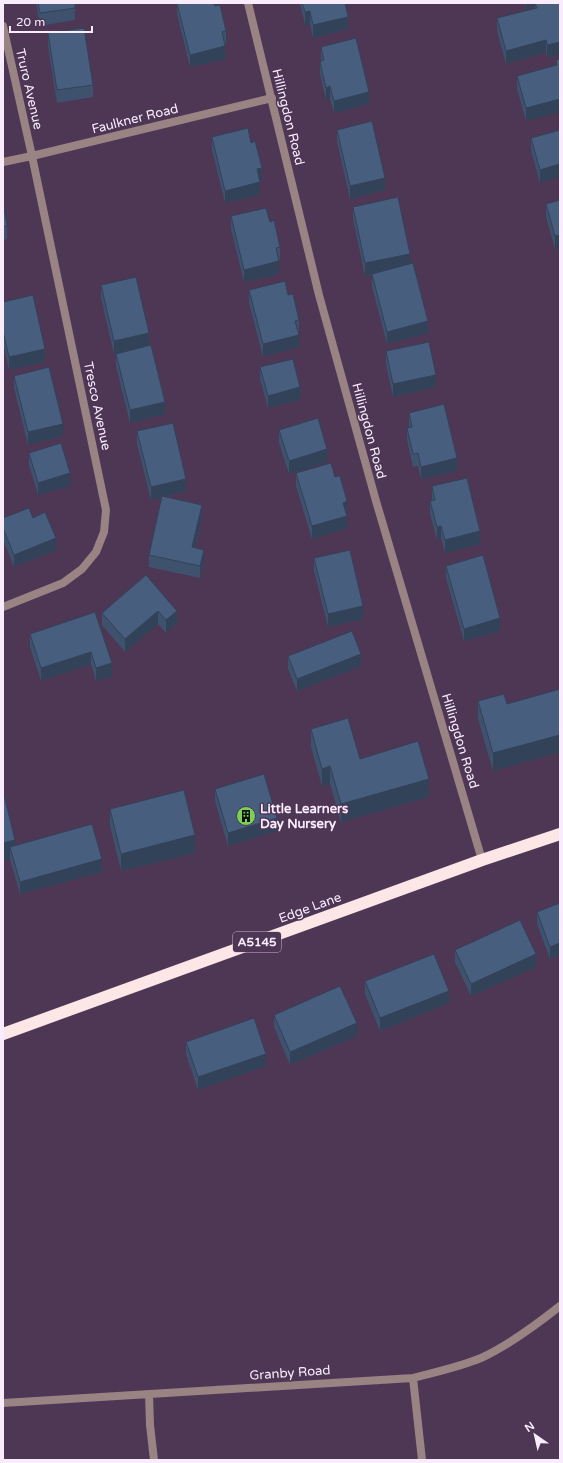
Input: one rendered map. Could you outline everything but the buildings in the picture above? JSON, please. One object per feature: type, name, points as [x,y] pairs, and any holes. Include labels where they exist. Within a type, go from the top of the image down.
[{"type":"highway","name":"Edge Lane","points":[[3,1034],[482,860],[560,834]]},
{"type":"street","name":"Hillingdon Road","points":[[248,3],[319,295],[376,501],[482,860]]},
{"type":"street","name":"Truro Avenue","points":[[3,26],[32,156]]},
{"type":"street","name":"Faulkner Road","points":[[3,162],[272,98]]},
{"type":"street","name":"Tresco Avenue","points":[[3,607],[63,584],[82,569],[96,552],[104,532],[106,510],[32,156]]},
{"type":"street","name":"Granby Road","points":[[3,1403],[413,1378],[447,1370],[482,1357],[513,1339],[560,1306]]},
{"type":"street","points":[[413,1378],[422,1460]]},
{"type":"street","points":[[149,1394],[150,1424],[154,1460]]},
{"type":"place","name":"Little Learners Day Nursery","points":[[246,816]]}]
